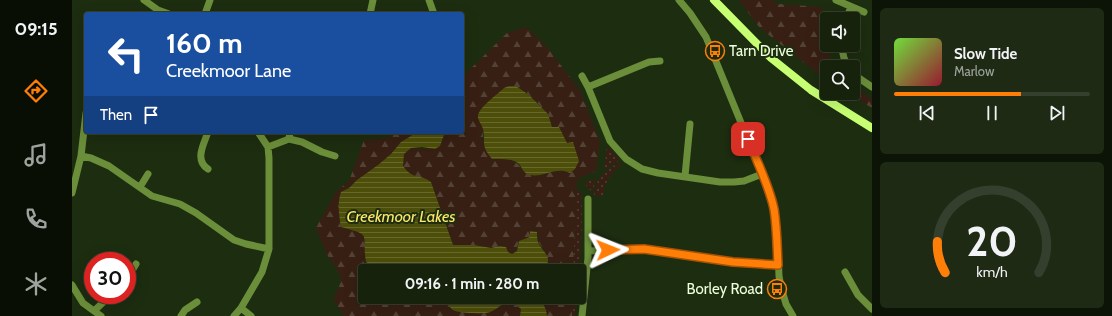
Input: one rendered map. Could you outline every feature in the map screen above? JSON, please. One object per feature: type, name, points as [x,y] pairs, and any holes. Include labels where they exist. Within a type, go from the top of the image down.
[{"type":"street","points":[[144,0],[164,12]]},
{"type":"street","points":[[206,12],[210,0]]},
{"type":"street","points":[[370,12],[373,0]]},
{"type":"street","points":[[429,0],[433,12]]},
{"type":"street","points":[[679,0],[690,13],[706,37],[762,174],[773,207],[777,229],[778,265],[781,287],[786,304],[793,316]]},
{"type":"street","points":[[714,0],[771,58],[811,90],[872,128]]},
{"type":"street","points":[[836,0],[864,12]]},
{"type":"street","points":[[849,12],[851,7]]},
{"type":"street","points":[[588,87],[649,62],[660,61]]},
{"type":"street","points":[[582,76],[610,141],[626,159],[642,169],[658,173],[720,182],[744,181],[762,174]]},
{"type":"street","points":[[860,80],[872,87]]},
{"type":"street","points":[[685,176],[690,124]]},
{"type":"street","points":[[72,193],[81,156],[84,130]]},
{"type":"street","points":[[207,134],[200,161],[208,169]]},
{"type":"street","points":[[234,316],[262,272],[269,249],[268,147],[259,134]]},
{"type":"street","points":[[268,147],[289,136],[322,152],[336,156]]},
{"type":"street","points":[[81,156],[99,160],[124,175],[152,196],[180,204],[196,213],[234,240],[269,249]]},
{"type":"street","points":[[194,166],[202,163]]},
{"type":"street","points":[[140,187],[148,174]]},
{"type":"street","points":[[582,316],[588,251],[588,199]]},
{"type":"street","points":[[588,251],[644,249],[733,262],[778,265]]},
{"type":"street","points":[[844,272],[858,295],[872,308]]},
{"type":"street","points":[[72,286],[83,303],[95,310],[101,316]]},
{"type":"street","points":[[181,316],[185,310],[197,302]]},
{"type":"street","points":[[95,310],[101,304]]},
{"type":"street","points":[[240,308],[252,316]]},
{"type":"green space","points":[[739,0],[771,0],[779,4],[822,7],[822,12],[820,12],[820,52],[828,52],[832,60],[820,60],[820,75],[759,27]]},
{"type":"green space","points":[[526,27],[546,46],[580,90],[600,142],[596,171],[579,178],[576,188],[573,264],[547,264],[545,251],[539,243],[537,232],[526,239],[519,241],[516,251],[512,254],[500,246],[491,248],[474,245],[453,245],[431,182],[426,179],[414,177],[408,173],[403,166],[403,154],[411,148],[428,149],[444,137],[445,134],[464,134],[464,75],[507,33]],"holes":[[[516,86],[529,95],[548,114],[552,127],[559,128],[567,143],[565,170],[538,175],[524,172],[514,161],[492,159],[483,140],[483,129]]]},
{"type":"green space","points":[[860,91],[872,99],[872,108],[859,100],[860,100]]},
{"type":"green space","points":[[395,134],[413,134],[401,142],[391,154],[378,165],[357,180],[349,188],[341,192],[339,208],[341,227],[362,232],[365,236],[365,254],[366,262],[368,264],[358,264],[358,304],[449,304],[451,308],[495,310],[504,304],[514,304],[521,309],[520,316],[342,316],[343,314],[333,300],[341,282],[339,273],[326,253],[316,228],[335,193],[349,181],[364,140],[387,138]]},
{"type":"green space","points":[[607,146],[620,160],[604,170]]},
{"type":"green space","points":[[618,163],[623,163],[609,178],[605,186],[603,196],[594,196],[601,176]]},
{"type":"green space","points":[[596,179],[594,186],[593,193],[583,182]]},
{"type":"green space","points":[[576,189],[581,192],[582,233],[580,264],[573,264]]},
{"type":"green space","points":[[543,304],[572,304],[572,316],[547,316]]},
{"type":"green space","points":[[572,304],[576,304],[575,316],[572,316]]},
{"type":"water","points":[[516,86],[529,95],[548,114],[552,127],[559,127],[567,143],[573,142],[579,161],[575,169],[570,173],[565,171],[555,171],[540,175],[530,175],[524,172],[516,162],[506,159],[492,159],[488,154],[485,147],[483,129],[478,119],[478,114],[488,102],[504,88]]},
{"type":"water","name":"Creekmoor Lakes","points":[[413,134],[444,134],[440,146],[435,149],[422,147],[411,148],[404,154],[403,166],[410,174],[427,179],[431,182],[453,245],[474,245],[491,248],[500,246],[506,247],[508,252],[512,254],[517,251],[519,241],[530,237],[530,231],[537,232],[538,242],[548,259],[547,264],[369,264],[366,262],[365,241],[362,234],[341,227],[339,205],[341,192],[349,188],[357,180],[378,165],[391,154],[401,142]]},
{"type":"water","points":[[447,304],[503,304],[491,312],[486,313],[462,312],[451,309]]},
{"type":"water","points":[[515,304],[543,304],[547,316],[520,316],[521,309]]},
{"type":"place","name":"Tarn Drive","points":[[715,51]]},
{"type":"place","name":"Borley Road","points":[[777,289]]},
{"type":"route","points":[[608,250],[644,249],[733,262],[778,265],[777,229],[773,207],[748,139]]}]
